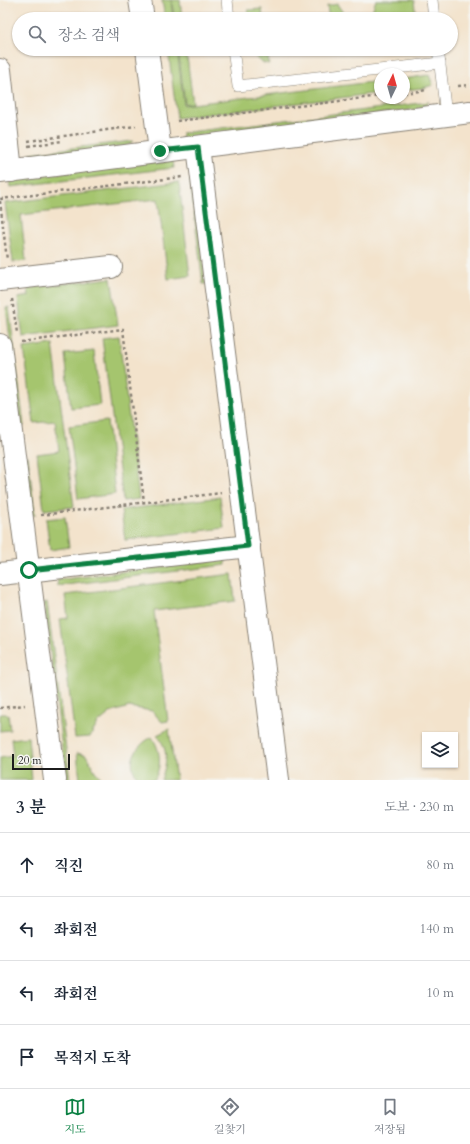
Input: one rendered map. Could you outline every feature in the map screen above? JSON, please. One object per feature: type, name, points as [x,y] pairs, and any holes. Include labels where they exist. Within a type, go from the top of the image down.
[{"type":"street","points":[[140,0],[142,12]]},
{"type":"street","points":[[148,56],[160,151]]},
{"type":"street","points":[[0,70],[8,143],[6,172],[470,112]]},
{"type":"street","points":[[198,147],[278,780]]},
{"type":"street","points":[[0,280],[111,267]]},
{"type":"street","points":[[9,344],[29,570],[55,780]]},
{"type":"street","points":[[0,574],[248,546]]},
{"type":"lane","points":[[227,0],[229,12]]},
{"type":"lane","points":[[432,0],[433,12]]},
{"type":"lane","points":[[234,56],[238,86],[440,64]]},
{"type":"lane","points":[[439,56],[446,115]]},
{"type":"path","points":[[8,143],[374,97]]},
{"type":"path","points":[[0,199],[202,175]]},
{"type":"path","points":[[9,344],[123,329],[144,502]]},
{"type":"path","points":[[41,515],[225,492]]},
{"type":"path","points":[[0,708],[29,705]]},
{"type":"green space","points":[[162,0],[171,0],[172,12],[164,12]]},
{"type":"green space","points":[[172,0],[180,0],[181,12],[173,12]]},
{"type":"green space","points":[[376,0],[414,0],[415,12],[370,12]]},
{"type":"green space","points":[[337,4],[343,12],[328,12],[327,6]]},
{"type":"green space","points":[[262,9],[262,12],[248,12],[248,10]]},
{"type":"green space","points":[[169,56],[178,56],[184,105],[374,82],[374,94],[177,118]]},
{"type":"green space","points":[[179,56],[187,56],[193,103],[185,104]]},
{"type":"green space","points":[[256,56],[268,56],[269,64],[263,62],[258,60]]},
{"type":"green space","points":[[429,75],[433,85],[410,89],[410,78]]},
{"type":"green space","points":[[429,102],[418,109],[182,138],[182,133]]},
{"type":"green space","points":[[133,141],[126,146],[38,157],[29,153]]},
{"type":"green space","points":[[173,160],[174,168],[10,187],[9,179]]},
{"type":"green space","points":[[194,180],[206,284],[203,284],[190,181]]},
{"type":"green space","points":[[179,182],[190,276],[168,279],[158,199],[21,215],[26,261],[13,262],[5,203]]},
{"type":"green space","points":[[111,278],[118,325],[23,337],[18,298],[29,296],[28,288]]},
{"type":"green space","points":[[9,307],[24,426],[21,426],[6,308]]},
{"type":"green space","points":[[119,336],[139,499],[123,501],[102,338]]},
{"type":"green space","points":[[53,344],[74,507],[44,510],[37,454],[59,451],[55,421],[34,423],[24,348]]},
{"type":"green space","points":[[94,351],[100,405],[71,408],[65,354]]},
{"type":"green space","points":[[107,421],[115,494],[78,499],[69,426]]},
{"type":"green space","points":[[28,456],[35,515],[32,515],[25,457]]},
{"type":"green space","points":[[220,497],[224,528],[125,540],[121,510]]},
{"type":"green space","points":[[65,517],[69,547],[50,550],[46,519]]},
{"type":"green space","points":[[225,559],[226,565],[58,586],[57,580]]},
{"type":"green space","points":[[232,574],[235,601],[154,611],[168,721],[162,722],[152,711],[129,707],[110,713],[98,723],[90,737],[75,738],[60,619],[68,618],[65,595]]},
{"type":"green space","points":[[47,602],[70,780],[66,780],[44,603]]},
{"type":"green space","points":[[0,714],[8,714],[10,730],[0,731]]},
{"type":"green space","points":[[169,729],[176,780],[161,780],[165,768],[166,757],[164,746],[157,735]]},
{"type":"green space","points":[[28,737],[32,780],[0,780],[0,758],[13,756],[11,739]]},
{"type":"green space","points":[[152,737],[159,753],[157,775],[154,780],[140,780],[135,774],[132,762],[141,745]]},
{"type":"green space","points":[[77,753],[86,755],[95,771],[103,780],[80,780]]},
{"type":"route","points":[[29,570],[248,546],[198,147],[160,151]]}]
